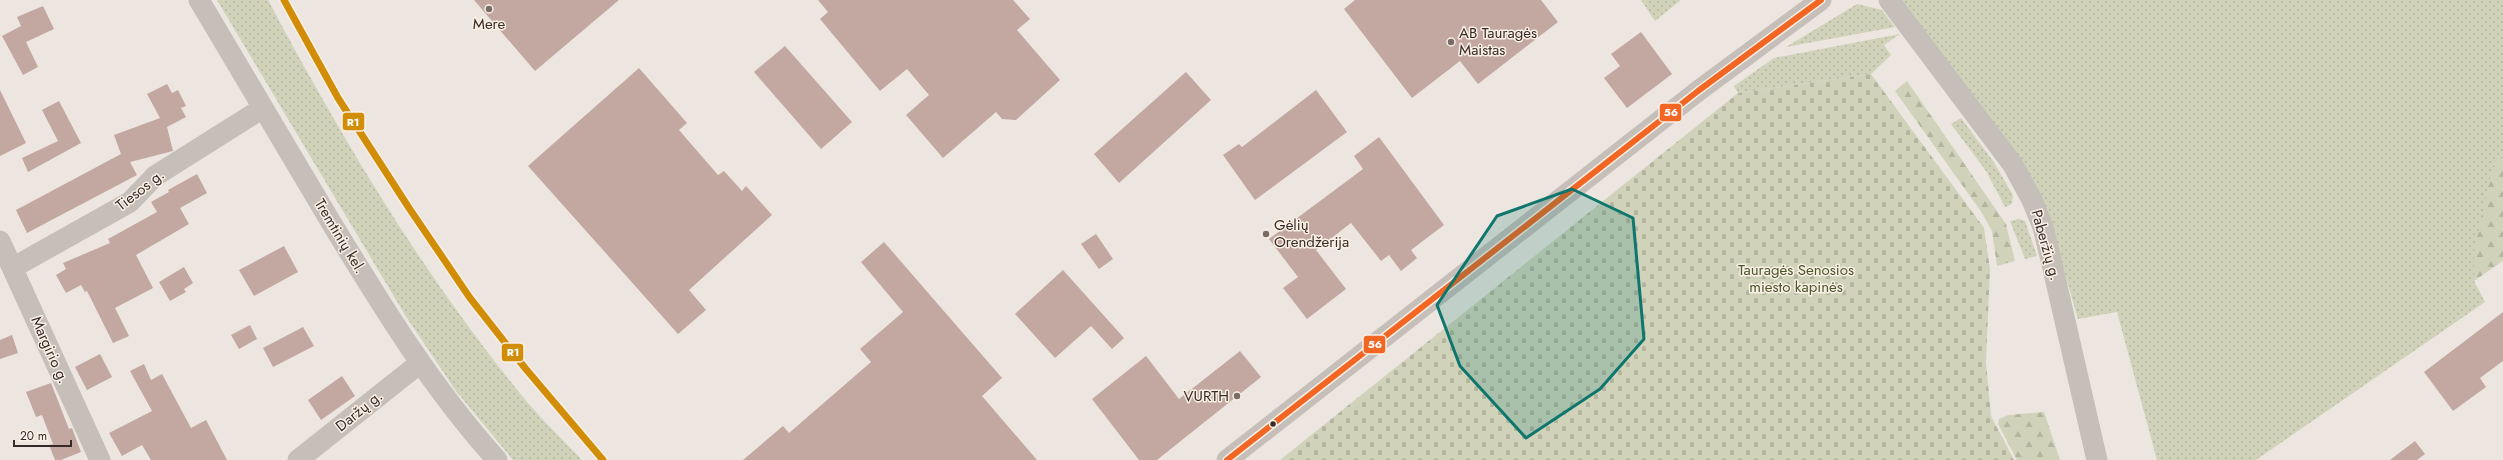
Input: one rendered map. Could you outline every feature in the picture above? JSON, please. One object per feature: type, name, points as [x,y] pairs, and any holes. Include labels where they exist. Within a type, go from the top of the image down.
[{"type":"street","name":"Tremtinių kel.","points":[[199,0],[381,305],[420,363],[474,434],[497,460]]},
{"type":"street","points":[[1227,460],[1698,91],[1821,0]]},
{"type":"street","name":"Paberžių g.","points":[[1889,0],[1911,27],[2013,165],[2032,200],[2043,227],[2052,260],[2097,460]]},
{"type":"street","name":"Tiesos g.","points":[[5,252],[130,202],[156,176],[263,108]]},
{"type":"street","name":"Margirio g.","points":[[5,252],[100,460]]},
{"type":"street","name":"Daržų g.","points":[[298,460],[420,363]]},
{"type":"highlighted area","points":[[1572,189],[1633,218],[1644,339],[1600,389],[1526,438],[1460,366],[1437,305],[1497,216]]},
{"type":"green space","points":[[217,0],[268,0],[356,157],[421,259],[455,308],[528,403],[582,460],[513,460],[456,391],[405,315]]},
{"type":"green space","points":[[1641,0],[1681,0],[1655,21]]},
{"type":"green space","points":[[1900,0],[2503,0],[2503,158],[2493,165],[2474,281],[2485,302],[2256,460],[2157,460],[2117,312],[2078,319],[2058,250]]},
{"type":"green space","points":[[1857,4],[1882,10],[1895,27],[1786,47]]},
{"type":"green space","points":[[1900,34],[1884,45],[1891,55],[1871,74],[1738,93],[1734,86],[1774,58]]},
{"type":"green space","name":"Tauragės Senosios miesto kapinės","points":[[1871,74],[1984,228],[1990,269],[1986,362],[1991,416],[2014,460],[1280,460],[1738,93]]},
{"type":"green space","points":[[1907,81],[2006,224],[2015,261],[1997,266],[1992,231],[1982,213],[1895,91]]},
{"type":"green space","points":[[1961,118],[1993,161],[2013,195],[2012,204],[2005,207],[1986,171],[1951,124]]},
{"type":"green space","points":[[2503,158],[2503,261],[2474,281],[2474,251],[2493,165]]},
{"type":"green space","points":[[2019,219],[2025,221],[2037,256],[2025,259],[2010,221]]},
{"type":"green space","points":[[2044,412],[2060,460],[2017,460],[1998,424],[1999,419],[2008,415]]},
{"type":"building","points":[[474,0],[619,0],[535,71]]},
{"type":"building","points":[[818,0],[1013,0],[1030,19],[1017,30],[1060,80],[1016,120],[1002,119],[996,112],[943,158],[906,115],[929,95],[907,69],[880,91],[820,19],[828,12]]},
{"type":"building","name":"AB Tauragės Maistas","points":[[1355,0],[1541,0],[1558,22],[1478,84],[1460,61],[1412,98],[1344,9]]},
{"type":"building","points":[[43,6],[54,29],[26,42],[38,67],[23,75],[2,36],[21,26],[17,17]]},
{"type":"building","points":[[1641,32],[1672,74],[1627,108],[1604,78],[1620,66],[1611,54]]},
{"type":"building","points":[[785,46],[852,122],[821,149],[754,72]]},
{"type":"building","points":[[639,68],[687,123],[679,130],[718,175],[724,171],[742,191],[746,186],[772,215],[689,290],[706,310],[678,334],[528,166]]},
{"type":"building","points":[[1186,72],[1211,100],[1119,183],[1094,154]]},
{"type":"building","points":[[167,84],[172,93],[178,90],[186,106],[181,108],[186,117],[167,127],[173,151],[130,162],[137,175],[27,233],[16,210],[121,154],[114,135],[160,118],[147,94]]},
{"type":"building","points":[[0,90],[26,143],[0,156]]},
{"type":"building","points":[[1316,90],[1347,132],[1255,200],[1223,155],[1239,144],[1242,147]]},
{"type":"building","points":[[59,101],[81,143],[28,172],[22,158],[58,141],[42,110]]},
{"type":"building","points":[[1379,137],[1444,225],[1411,250],[1417,258],[1401,271],[1389,255],[1381,261],[1351,223],[1316,250],[1346,289],[1307,319],[1283,288],[1298,277],[1269,239],[1363,169],[1354,156]]},
{"type":"building","points":[[197,174],[207,193],[180,208],[189,224],[136,255],[153,288],[115,308],[129,336],[113,343],[87,291],[85,292],[81,285],[66,293],[56,275],[66,269],[63,263],[110,243],[108,239],[157,212],[151,202],[169,192],[168,190]]},
{"type":"building","points":[[1096,234],[1113,259],[1099,269],[1081,244]]},
{"type":"building","points":[[884,242],[1002,378],[982,396],[1037,460],[743,460],[783,426],[789,433],[871,362],[860,349],[903,312],[861,262]]},
{"type":"building","points":[[284,246],[298,272],[254,296],[239,270]]},
{"type":"building","points":[[184,267],[193,283],[184,289],[186,292],[170,301],[159,282]]},
{"type":"building","points":[[1063,270],[1124,338],[1112,349],[1091,326],[1055,358],[1015,314]]},
{"type":"building","points":[[2503,312],[2503,361],[2480,378],[2486,387],[2453,411],[2424,372]]},
{"type":"building","points":[[250,325],[257,339],[239,349],[231,335]]},
{"type":"building","points":[[303,327],[314,346],[273,367],[263,348]]},
{"type":"building","points":[[12,335],[18,353],[0,359],[0,340]]},
{"type":"building","points":[[1240,351],[1261,377],[1157,460],[1139,460],[1092,399],[1146,356],[1179,399]]},
{"type":"building","points":[[100,354],[112,377],[87,390],[75,367]]},
{"type":"building","points":[[144,364],[151,380],[162,374],[191,428],[206,420],[227,460],[151,460],[142,445],[122,456],[109,433],[152,411],[130,371]]},
{"type":"building","points":[[342,376],[355,396],[321,420],[308,400]]},
{"type":"building","points":[[51,383],[69,429],[72,428],[81,452],[61,460],[55,460],[49,445],[53,444],[42,415],[36,417],[26,392]]},
{"type":"building","points":[[2415,441],[2425,454],[2417,460],[2390,460]]},
{"type":"transit line","name":"R1","points":[[284,0],[338,98],[409,208],[470,298],[525,368],[603,460]]},
{"type":"transit line","name":"56","points":[[1227,460],[1698,91],[1821,0]]},
{"type":"place","name":"Mere","points":[[489,9]]},
{"type":"place","name":"AB Tauragės Maistas","points":[[1451,42]]},
{"type":"place","name":"Gėlių Orendžerija","points":[[1266,234]]},
{"type":"place","name":"VURTH","points":[[1237,396]]}]
